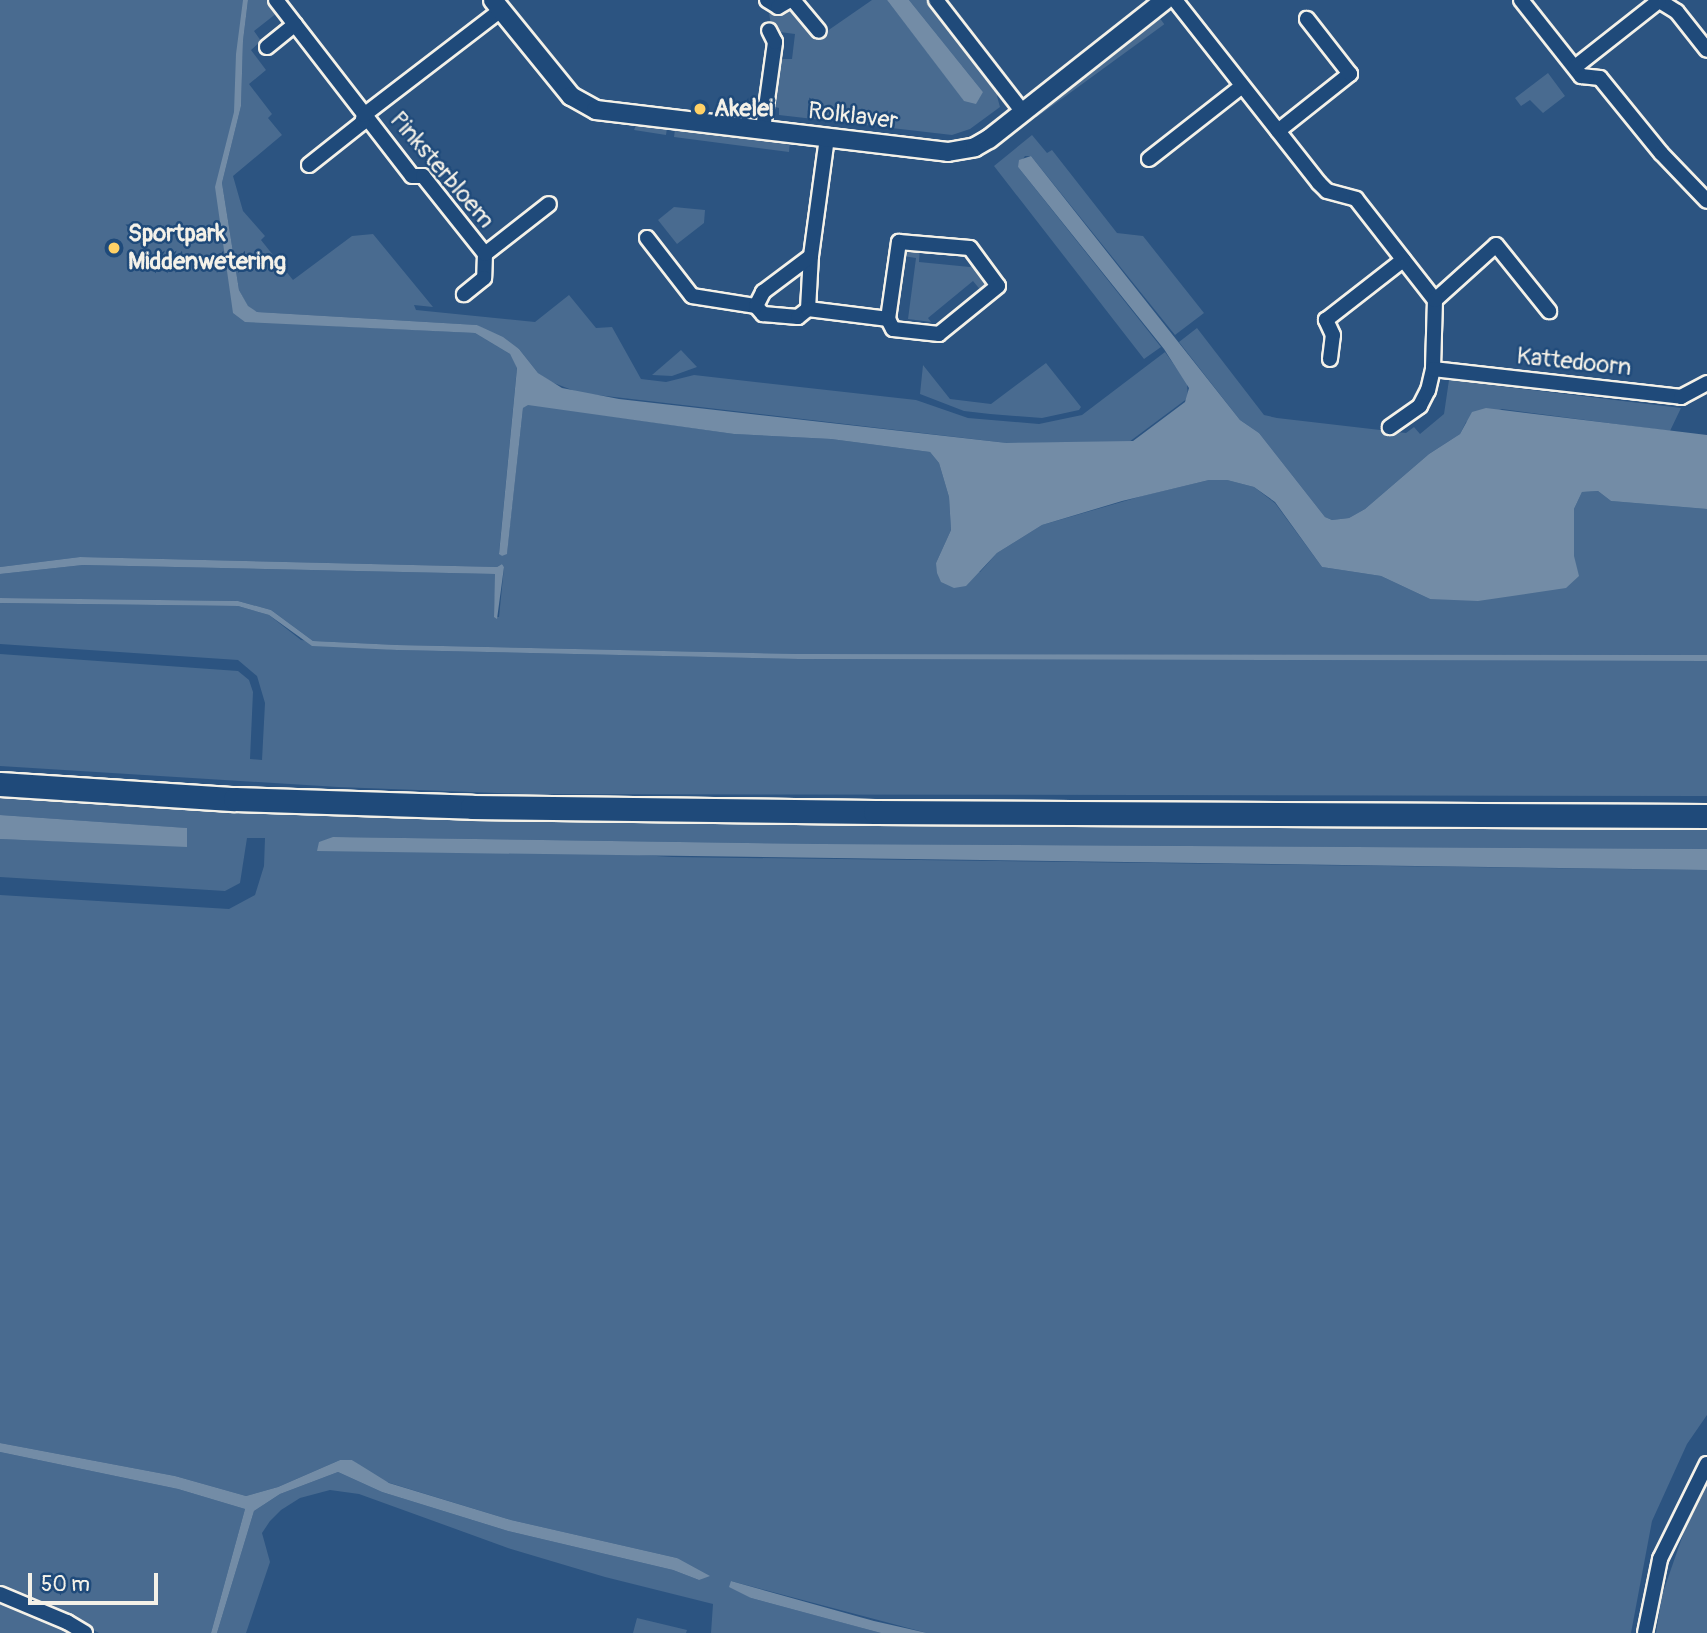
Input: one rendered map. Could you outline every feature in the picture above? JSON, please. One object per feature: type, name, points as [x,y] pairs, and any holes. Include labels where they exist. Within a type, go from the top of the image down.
[{"type":"highway","points":[[0,774],[234,788],[486,796],[888,802],[1707,805]]},
{"type":"highway","points":[[0,784],[235,799],[472,807],[1707,816]]},
{"type":"street","name":"Pinksterbloem","points":[[275,0],[412,176],[423,176],[485,254],[484,278],[464,294]]},
{"type":"street","points":[[768,0],[778,7],[791,0],[819,31]]},
{"type":"street","points":[[936,0],[1023,112]]},
{"type":"street","name":"Rolklaver","points":[[497,5],[558,82],[583,105],[615,113],[960,152],[989,139],[1165,0]]},
{"type":"street","points":[[1175,0],[1327,191],[1356,199],[1436,300],[1433,369],[1429,390],[1420,406],[1390,428]]},
{"type":"street","points":[[1521,0],[1581,76],[1600,78],[1661,153],[1707,201]]},
{"type":"street","points":[[1575,67],[1658,0],[1677,12],[1707,50]]},
{"type":"street","name":"Pinksterbloem","points":[[309,165],[362,123],[364,115],[497,5]]},
{"type":"street","points":[[1278,131],[1350,74],[1307,19]]},
{"type":"street","points":[[267,47],[295,24]]},
{"type":"street","points":[[763,129],[775,42],[769,30]]},
{"type":"street","points":[[1149,159],[1242,86]]},
{"type":"street","points":[[808,309],[811,256],[827,137]]},
{"type":"street","name":"Pinksterbloem","points":[[485,254],[549,204]]},
{"type":"street","points":[[647,238],[692,296],[756,306],[764,314],[798,317],[808,309],[888,319]]},
{"type":"street","points":[[899,242],[970,248],[998,286],[939,334],[893,329],[888,319],[899,242]]},
{"type":"street","name":"Kattedoorn","points":[[1436,300],[1496,245],[1549,311]]},
{"type":"street","points":[[756,306],[763,292],[811,256]]},
{"type":"street","points":[[1330,359],[1333,335],[1326,320],[1403,260]]},
{"type":"street","name":"Kattedoorn","points":[[1433,369],[1681,397],[1707,383]]},
{"type":"street","points":[[1645,1633],[1660,1559],[1707,1464]]},
{"type":"street","points":[[0,1594],[67,1622],[85,1633]]},
{"type":"shaded area","points":[[0,0],[245,0],[237,106],[218,181],[239,315],[336,326],[475,333],[510,354],[517,367],[499,553],[502,556],[507,553],[523,408],[528,404],[734,434],[831,439],[930,452],[939,463],[949,497],[951,530],[936,563],[980,572],[997,553],[1042,525],[1142,496],[1209,480],[1227,480],[1254,487],[1275,503],[1322,567],[1381,576],[1430,599],[1574,556],[1574,509],[1582,492],[1598,491],[1611,501],[1707,509],[1707,655],[799,654],[397,645],[313,641],[271,610],[238,601],[0,598],[0,574],[83,565],[496,574],[494,617],[499,617],[504,567],[502,564],[497,567],[80,557],[0,567]]},
{"type":"shaded area","points":[[243,0],[248,0],[243,41],[241,106],[222,183],[239,290],[248,306],[257,312],[477,325],[503,337],[519,349],[538,373],[562,388],[619,399],[1007,443],[1133,441],[1185,402],[1189,388],[1164,349],[1018,167],[1019,160],[1031,156],[1240,420],[1259,433],[1325,517],[1332,520],[1349,518],[1365,509],[1429,454],[1460,434],[1472,412],[1486,408],[1707,435],[1707,509],[1611,501],[1598,491],[1582,492],[1574,509],[1574,556],[1579,576],[1566,588],[1478,601],[1430,599],[1381,576],[1322,567],[1275,502],[1254,487],[1227,480],[1209,480],[1122,501],[1042,525],[997,553],[966,586],[954,588],[941,582],[937,573],[936,563],[951,530],[949,497],[939,463],[930,452],[831,439],[734,434],[528,405],[523,408],[507,554],[502,556],[499,554],[517,368],[510,354],[475,333],[245,322],[233,313],[215,187],[234,112],[236,54]]},
{"type":"shaded area","points":[[248,0],[267,0],[277,13],[254,31],[261,41],[251,50],[266,70],[249,84],[272,114],[268,118],[282,135],[233,176],[243,211],[265,236],[261,240],[293,280],[352,236],[373,234],[433,307],[414,305],[416,310],[535,322],[569,295],[596,328],[612,327],[641,379],[666,382],[694,375],[916,400],[968,418],[1039,424],[1082,415],[1165,352],[1187,383],[1188,398],[1129,442],[1007,443],[580,393],[551,382],[538,373],[519,349],[477,325],[257,312],[248,307],[239,290],[222,183],[241,106],[243,41]]},
{"type":"shaded area","points":[[872,0],[887,0],[964,100],[983,92],[909,0],[927,0],[1000,93],[997,96],[1000,107],[970,129],[952,135],[779,115],[779,108],[772,106],[778,59],[792,59],[795,34],[772,31],[769,13],[781,16],[796,6],[820,36]]},
{"type":"shaded area","points":[[887,0],[909,0],[983,92],[976,104],[964,101]]},
{"type":"shaded area","points":[[1159,17],[1164,24],[1036,117],[1031,110]]},
{"type":"shaded area","points":[[1548,73],[1565,96],[1543,113],[1530,100],[1521,106],[1515,98]]},
{"type":"shaded area","points":[[636,125],[667,128],[666,135],[634,130]]},
{"type":"shaded area","points":[[675,129],[790,142],[789,152],[674,137]]},
{"type":"shaded area","points":[[1032,135],[1047,153],[1052,150],[1117,233],[1143,236],[1204,313],[1175,335],[1031,156],[1025,156],[1018,167],[1161,347],[1144,359],[994,166]]},
{"type":"shaded area","points":[[674,207],[705,210],[704,223],[677,244],[658,220]]},
{"type":"shaded area","points":[[908,248],[920,248],[919,262],[970,267],[974,264],[987,281],[987,287],[982,292],[973,281],[928,318],[931,322],[908,319],[916,258],[903,256]]},
{"type":"shaded area","points":[[1197,328],[1264,415],[1277,418],[1406,433],[1414,427],[1420,434],[1444,414],[1449,380],[1681,408],[1670,431],[1502,409],[1466,422],[1460,434],[1429,454],[1365,509],[1349,518],[1332,520],[1325,517],[1259,433],[1240,420],[1179,342]]},
{"type":"shaded area","points":[[681,350],[697,367],[672,376],[652,375]]},
{"type":"shaded area","points":[[1046,363],[1081,407],[1079,410],[1042,418],[990,414],[964,411],[920,394],[923,365],[950,399],[991,404]]},
{"type":"shaded area","points":[[80,557],[497,567],[502,564],[504,567],[497,619],[494,617],[495,574],[83,565],[0,574],[0,567]]},
{"type":"shaded area","points":[[0,598],[238,601],[271,610],[313,641],[397,645],[799,654],[1707,655],[1707,661],[799,659],[397,650],[312,646],[269,615],[238,606],[0,603]]},
{"type":"shaded area","points":[[0,603],[238,606],[269,615],[301,640],[397,650],[799,659],[1707,661],[1707,796],[526,794],[338,787],[0,766],[0,654],[238,671],[249,680],[253,692],[250,759],[262,760],[265,703],[257,676],[238,660],[0,644]]},
{"type":"shaded area","points":[[0,794],[807,823],[1707,823],[1707,849],[822,844],[333,837],[673,857],[1707,870],[1707,1415],[1687,1444],[1652,1521],[1631,1633],[927,1633],[731,1581],[751,1598],[881,1633],[711,1633],[713,1604],[605,1577],[511,1549],[359,1494],[330,1490],[300,1498],[270,1521],[262,1533],[270,1562],[246,1633],[217,1633],[254,1511],[280,1494],[338,1472],[382,1492],[508,1531],[673,1570],[699,1580],[677,1558],[511,1520],[380,1480],[352,1460],[340,1460],[278,1487],[246,1496],[175,1476],[0,1443],[0,895],[229,909],[255,895],[264,866],[265,838],[247,838],[240,883],[225,891],[0,877],[0,839],[187,846],[186,828],[0,815]]},
{"type":"shaded area","points":[[0,815],[187,828],[187,847],[0,839]]},
{"type":"shaded area","points":[[333,837],[822,844],[1707,849],[1707,870],[317,851],[319,842]]},
{"type":"shaded area","points":[[0,1443],[175,1476],[246,1496],[278,1487],[340,1460],[352,1460],[389,1483],[511,1520],[677,1558],[710,1576],[699,1580],[673,1570],[508,1531],[382,1492],[338,1472],[280,1494],[254,1511],[217,1633],[211,1633],[245,1509],[178,1489],[0,1452]]},
{"type":"shaded area","points":[[0,1452],[178,1489],[245,1509],[211,1633],[99,1633],[41,1601],[0,1587]]},
{"type":"shaded area","points":[[1707,1481],[1707,1633],[1656,1633],[1662,1595],[1693,1506]]},
{"type":"shaded area","points":[[731,1581],[927,1633],[881,1633],[751,1598],[729,1587]]},
{"type":"shaded area","points":[[0,1601],[38,1614],[73,1633],[0,1633]]},
{"type":"shaded area","points":[[637,1618],[687,1630],[686,1633],[633,1633]]},
{"type":"place","name":"Akelei","points":[[700,109]]},
{"type":"place","name":"Sportpark Middenwetering","points":[[114,248]]}]
